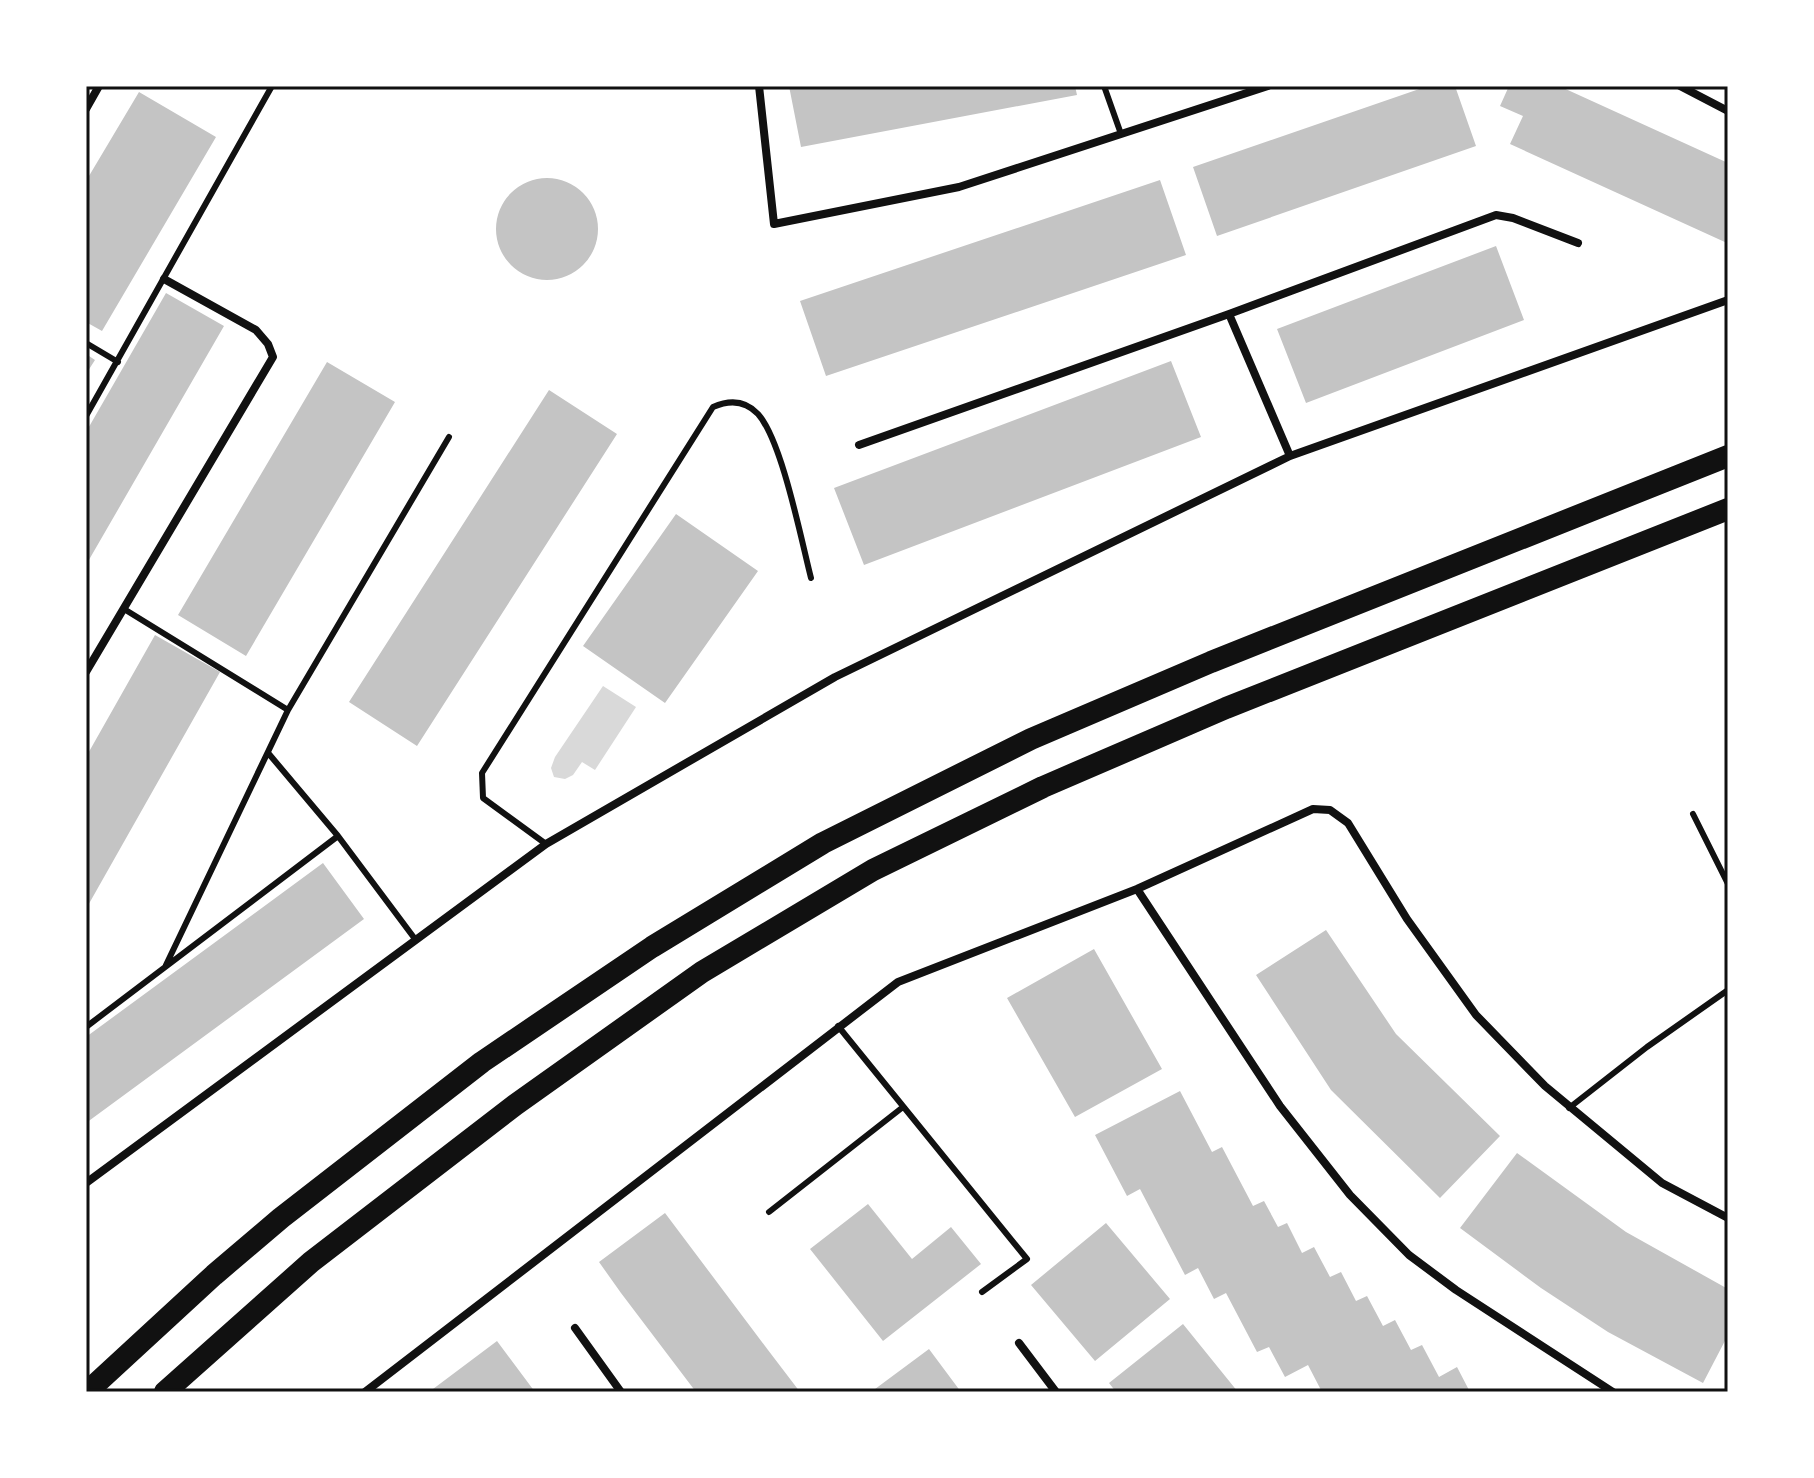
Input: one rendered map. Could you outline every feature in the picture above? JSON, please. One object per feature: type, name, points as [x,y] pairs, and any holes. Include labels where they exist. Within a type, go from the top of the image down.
[{"type":"highway","points":[[87,1392],[202,1285],[281,1218],[482,1062],[652,947],[823,843],[1031,739],[1183,674],[1728,456]]},
{"type":"highway","points":[[165,1392],[311,1262],[515,1105],[702,972],[873,870],[1043,787],[1212,714],[1728,509]]},
{"type":"street","points":[[86,109],[99,86]]},
{"type":"street","points":[[759,86],[774,224],[959,187],[1268,86]]},
{"type":"street","points":[[1680,86],[1728,111]]},
{"type":"street","points":[[859,445],[1229,314],[1496,215],[1513,218],[1578,243]]},
{"type":"street","points":[[86,672],[273,357],[268,344],[256,330],[164,279]]},
{"type":"street","points":[[86,1183],[546,844],[835,677],[1290,456],[1728,300]]},
{"type":"street","points":[[1229,314],[1290,456]]},
{"type":"street","points":[[369,1391],[898,982],[1137,889],[1313,809],[1330,810],[1348,823],[1407,919],[1476,1015],[1569,1108],[1662,1183],[1728,1218]]},
{"type":"street","points":[[1137,889],[1280,1106],[1350,1195],[1409,1255],[1456,1290],[1613,1392]]},
{"type":"street","points":[[575,1328],[621,1392]]},
{"type":"street","points":[[1019,1343],[1056,1392]]},
{"type":"lane","points":[[86,416],[272,86]]},
{"type":"lane","points":[[1104,86],[1121,134]]},
{"type":"lane","points":[[86,343],[118,362]]},
{"type":"lane","points":[[546,844],[483,798],[482,773],[713,407],[728,401],[741,403],[757,413],[775,445],[811,578]]},
{"type":"lane","points":[[164,968],[288,710],[449,437]]},
{"type":"lane","points":[[124,609],[288,710]]},
{"type":"lane","points":[[269,754],[338,836],[415,939]]},
{"type":"lane","points":[[1693,814],[1728,884]]},
{"type":"lane","points":[[86,1027],[338,836]]},
{"type":"lane","points":[[1569,1108],[1647,1047],[1728,990]]},
{"type":"lane","points":[[838,1026],[1027,1259],[982,1292]]},
{"type":"lane","points":[[769,1212],[903,1107]]},
{"type":"shaded area","points":[[603,686],[636,707],[595,770],[582,762],[573,775],[565,779],[554,777],[551,768],[555,757]]},
{"type":"building","points":[[789,86],[1075,86],[1077,95],[801,147]]},
{"type":"building","points":[[1428,86],[1455,86],[1476,146],[1217,236],[1193,167]]},
{"type":"building","points":[[1509,86],[1559,86],[1728,163],[1727,243],[1510,144],[1523,116],[1500,106]]},
{"type":"building","points":[[139,92],[216,137],[102,331],[86,322],[86,181]]},
{"type":"building","points":[[547,178],[567,182],[583,193],[594,209],[598,229],[594,249],[583,265],[567,276],[547,280],[527,276],[511,265],[500,249],[496,229],[500,209],[511,193],[527,182]]},
{"type":"building","points":[[1160,180],[1186,255],[826,376],[800,301]]},
{"type":"building","points":[[1496,246],[1524,320],[1306,403],[1277,329]]},
{"type":"building","points":[[166,293],[224,326],[86,565],[86,432]]},
{"type":"building","points":[[86,354],[95,360],[86,374]]},
{"type":"building","points":[[1171,361],[1201,437],[864,565],[834,488]]},
{"type":"building","points":[[327,362],[395,402],[246,656],[178,615]]},
{"type":"building","points":[[549,390],[617,434],[417,746],[349,702]]},
{"type":"building","points":[[676,514],[758,571],[665,703],[583,646]]},
{"type":"building","points":[[155,635],[220,672],[86,909],[86,757]]},
{"type":"building","points":[[323,863],[364,919],[86,1123],[86,1037]]},
{"type":"building","points":[[1326,930],[1396,1034],[1500,1136],[1440,1198],[1331,1090],[1256,975]]},
{"type":"building","points":[[1094,949],[1162,1069],[1075,1117],[1007,998]]},
{"type":"building","points":[[1180,1091],[1212,1152],[1222,1147],[1253,1206],[1264,1201],[1278,1227],[1287,1223],[1302,1253],[1314,1247],[1330,1277],[1341,1272],[1356,1301],[1367,1296],[1383,1326],[1395,1320],[1411,1350],[1422,1345],[1439,1377],[1457,1367],[1470,1392],[1322,1392],[1308,1365],[1285,1377],[1269,1347],[1257,1352],[1226,1293],[1214,1299],[1198,1268],[1185,1275],[1140,1189],[1127,1196],[1095,1135]]},
{"type":"building","points":[[1517,1153],[1626,1232],[1728,1289],[1728,1335],[1703,1383],[1608,1332],[1541,1288],[1460,1228]]},
{"type":"building","points":[[868,1204],[912,1259],[951,1227],[981,1264],[883,1341],[810,1249]]},
{"type":"building","points":[[665,1213],[800,1392],[696,1392],[621,1293],[599,1262]]},
{"type":"building","points":[[1106,1223],[1170,1299],[1095,1361],[1031,1285]]},
{"type":"building","points":[[1183,1324],[1238,1392],[1116,1392],[1109,1383]]},
{"type":"building","points":[[497,1341],[535,1392],[429,1392]]},
{"type":"building","points":[[929,1349],[961,1392],[871,1392]]}]
